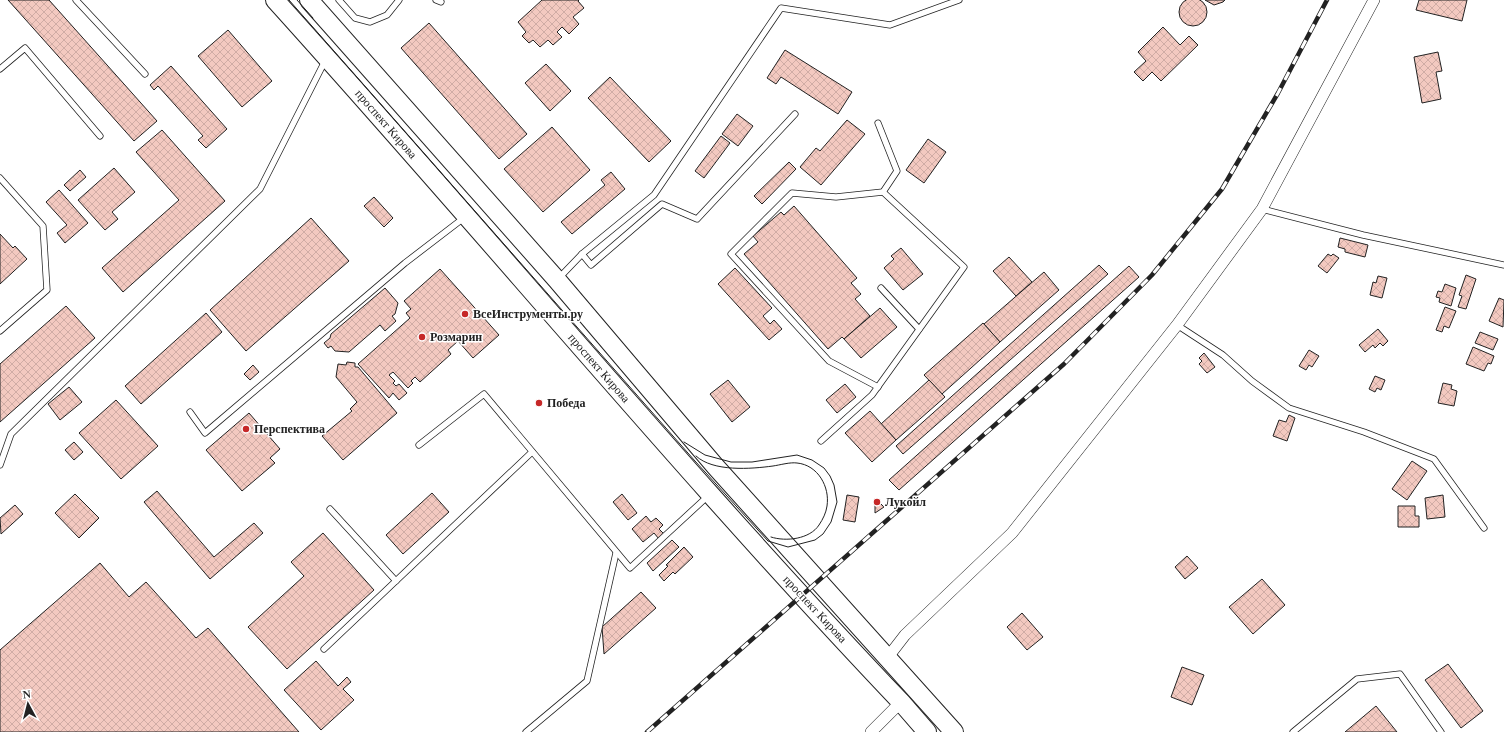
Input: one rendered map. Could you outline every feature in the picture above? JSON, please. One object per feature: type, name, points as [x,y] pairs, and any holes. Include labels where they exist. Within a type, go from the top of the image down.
[{"type":"main road","name":"проспект Кирова","points":[[275,0],[327,57],[710,494],[927,732]]},
{"type":"main road","name":"проспект Кирова","points":[[309,0],[557,280],[720,472],[954,732]]},
{"type":"main road","points":[[327,57],[346,43]]},
{"type":"street","points":[[888,657],[905,635],[1012,533],[1177,325],[1262,209],[1374,0]]},
{"type":"street","points":[[871,732],[901,702]]},
{"type":"lane","points":[[76,0],[145,74]]},
{"type":"lane","points":[[339,0],[355,18],[370,22],[387,15],[399,0]]},
{"type":"lane","points":[[557,280],[582,254],[654,195],[781,8],[890,25],[958,0]]},
{"type":"lane","points":[[0,69],[24,48],[100,136]]},
{"type":"lane","points":[[0,465],[11,434],[260,189],[327,57]]},
{"type":"lane","points":[[582,254],[591,265],[662,204],[696,219],[795,114]]},
{"type":"lane","points":[[878,123],[897,171],[883,192],[836,198],[792,193],[731,254],[829,361],[878,387]]},
{"type":"lane","points":[[0,178],[43,226],[47,290],[0,331]]},
{"type":"lane","points":[[821,441],[872,395],[964,266],[883,192]]},
{"type":"lane","points":[[1262,209],[1362,235],[1504,265]]},
{"type":"lane","points":[[190,412],[205,433],[405,263],[466,216]]},
{"type":"lane","points":[[881,288],[919,329]]},
{"type":"lane","points":[[1177,325],[1223,355],[1252,381],[1289,408],[1364,432],[1434,459],[1484,528]]},
{"type":"lane","points":[[419,445],[484,394],[630,568],[710,494]]},
{"type":"lane","points":[[324,649],[532,452]]},
{"type":"lane","points":[[330,509],[396,581]]},
{"type":"lane","points":[[526,732],[587,681],[616,553]]},
{"type":"lane","points":[[1293,732],[1358,679],[1400,674],[1441,732]]},
{"type":"building","points":[[1193,-2],[1203,2],[1207,12],[1203,22],[1193,26],[1183,22],[1179,12],[1183,2]]},
{"type":"building","points":[[8,0],[49,0],[157,121],[134,141]]},
{"type":"building","points":[[542,0],[579,0],[578,1],[584,8],[573,17],[579,24],[569,34],[562,27],[557,32],[562,37],[553,45],[548,40],[540,47],[533,40],[529,43],[522,36],[526,32],[518,22]]},
{"type":"building","points":[[1205,0],[1225,0],[1214,5]]},
{"type":"building","points":[[1419,0],[1467,0],[1462,21],[1416,10]]},
{"type":"building","points":[[429,23],[527,134],[499,159],[401,48]]},
{"type":"building","points":[[1163,27],[1180,45],[1189,36],[1198,45],[1161,81],[1152,72],[1143,81],[1134,72],[1146,61],[1138,52]]},
{"type":"building","points":[[228,30],[272,81],[242,107],[198,56]]},
{"type":"building","points":[[785,50],[852,92],[838,114],[781,77],[776,84],[767,78]]},
{"type":"building","points":[[1438,52],[1442,71],[1436,72],[1441,99],[1422,103],[1414,57]]},
{"type":"building","points":[[546,64],[571,91],[550,111],[525,83]]},
{"type":"building","points":[[171,66],[227,129],[206,148],[198,140],[203,136],[158,86],[154,90],[150,85]]},
{"type":"building","points":[[610,77],[671,141],[649,162],[588,98]]},
{"type":"building","points":[[737,114],[753,126],[738,146],[722,134]]},
{"type":"building","points":[[847,120],[865,134],[821,185],[800,167],[816,148],[820,151]]},
{"type":"building","points":[[552,127],[590,170],[543,212],[504,169]]},
{"type":"building","points":[[162,130],[225,201],[123,292],[102,268],[179,200],[136,152]]},
{"type":"building","points":[[721,136],[730,143],[704,178],[695,171]]},
{"type":"building","points":[[928,139],[946,152],[924,183],[906,170]]},
{"type":"building","points":[[789,162],[796,169],[762,204],[754,196]]},
{"type":"building","points":[[114,168],[135,192],[112,212],[118,219],[105,230],[78,200]]},
{"type":"building","points":[[80,170],[86,177],[70,191],[64,185]]},
{"type":"building","points":[[611,172],[625,189],[572,234],[561,222],[605,185],[601,180]]},
{"type":"building","points":[[59,190],[88,223],[65,243],[57,233],[67,225],[46,202]]},
{"type":"building","points":[[374,197],[393,218],[384,227],[364,206]]},
{"type":"building","points":[[794,206],[857,278],[851,283],[861,294],[855,299],[870,316],[844,339],[842,337],[828,349],[744,254],[758,242],[753,236],[781,212],[784,215]]},
{"type":"building","points":[[311,218],[349,261],[246,351],[210,310]]},
{"type":"building","points":[[0,234],[13,248],[15,246],[27,259],[0,284]]},
{"type":"building","points":[[1340,238],[1368,245],[1365,257],[1345,252],[1345,249],[1338,247]]},
{"type":"building","points":[[901,248],[923,274],[903,290],[884,268],[894,259],[891,256]]},
{"type":"building","points":[[1328,254],[1331,256],[1333,254],[1339,258],[1327,273],[1318,266]]},
{"type":"building","points":[[1009,257],[1032,282],[1016,296],[993,271]]},
{"type":"building","points":[[1099,265],[1108,274],[903,454],[896,446]]},
{"type":"building","points":[[1129,266],[1139,277],[899,490],[889,480]]},
{"type":"building","points":[[735,268],[772,308],[763,316],[770,324],[774,320],[782,329],[769,340],[718,284]]},
{"type":"building","points":[[440,269],[499,335],[473,358],[458,341],[448,350],[451,354],[420,382],[415,377],[411,381],[413,383],[408,388],[393,372],[389,375],[395,381],[393,383],[396,386],[399,384],[407,393],[399,400],[393,393],[389,398],[358,364],[410,318],[406,313],[411,309],[404,301]]},
{"type":"building","points":[[1044,272],[1059,290],[1000,342],[984,324]]},
{"type":"building","points":[[1466,275],[1476,279],[1466,309],[1458,307],[1462,296],[1459,295]]},
{"type":"building","points":[[1378,276],[1387,278],[1382,298],[1370,295],[1373,282],[1376,283]]},
{"type":"building","points":[[1445,284],[1456,288],[1451,306],[1439,302],[1440,298],[1436,297],[1438,291],[1442,292]]},
{"type":"building","points":[[385,288],[398,303],[395,314],[392,316],[396,321],[385,331],[380,325],[349,352],[335,351],[331,346],[328,348],[324,343],[330,338],[331,334]]},
{"type":"building","points":[[1499,298],[1504,300],[1503,327],[1489,321]]},
{"type":"building","points":[[66,306],[95,338],[0,422],[0,364]]},
{"type":"building","points":[[1445,307],[1456,311],[1449,328],[1444,326],[1442,332],[1436,330]]},
{"type":"building","points":[[880,308],[897,327],[861,358],[844,339]]},
{"type":"building","points":[[206,313],[222,332],[141,404],[125,386]]},
{"type":"building","points":[[983,323],[1000,342],[942,394],[924,375]]},
{"type":"building","points":[[1378,329],[1388,341],[1383,346],[1380,343],[1375,348],[1373,345],[1365,352],[1359,345]]},
{"type":"building","points":[[1480,332],[1498,339],[1493,350],[1475,343]]},
{"type":"building","points":[[1473,347],[1494,356],[1491,364],[1488,363],[1484,371],[1466,364]]},
{"type":"building","points":[[1309,350],[1319,356],[1312,367],[1309,365],[1306,370],[1299,366]]},
{"type":"building","points":[[1204,353],[1215,367],[1207,373],[1199,364],[1202,361],[1199,358]]},
{"type":"building","points":[[347,362],[355,363],[355,367],[358,367],[397,413],[343,460],[322,436],[352,411],[350,409],[357,402],[336,377],[338,364],[346,365]]},
{"type":"building","points":[[253,365],[259,372],[250,380],[244,374]]},
{"type":"building","points":[[1375,376],[1385,380],[1381,390],[1377,388],[1375,392],[1369,389]]},
{"type":"building","points":[[728,380],[750,407],[732,422],[710,394]]},
{"type":"building","points":[[929,380],[945,397],[896,440],[881,424]]},
{"type":"building","points":[[1443,383],[1452,385],[1451,389],[1457,391],[1454,406],[1438,403]]},
{"type":"building","points":[[845,384],[856,397],[837,413],[826,400]]},
{"type":"building","points":[[69,387],[82,402],[60,420],[48,404]]},
{"type":"building","points":[[116,400],[158,446],[121,479],[79,433]]},
{"type":"building","points":[[870,411],[896,440],[872,462],[845,433]]},
{"type":"building","points":[[249,413],[280,449],[270,458],[275,463],[242,491],[206,450]]},
{"type":"building","points":[[1289,415],[1295,418],[1287,441],[1273,436],[1279,420],[1286,422]]},
{"type":"building","points":[[74,442],[83,452],[74,460],[65,450]]},
{"type":"building","points":[[1412,461],[1427,471],[1407,500],[1392,489]]},
{"type":"building","points":[[157,491],[214,557],[254,523],[263,533],[210,579],[144,502]]},
{"type":"building","points":[[432,493],[449,512],[403,554],[386,535]]},
{"type":"building","points":[[75,494],[99,518],[79,538],[55,513]]},
{"type":"building","points":[[622,494],[637,513],[628,520],[613,502]]},
{"type":"building","points":[[847,495],[859,497],[855,522],[843,520]]},
{"type":"building","points":[[1443,495],[1445,517],[1427,519],[1425,498]]},
{"type":"building","name":"Лукойл","points":[[875,498],[884,507],[875,513]]},
{"type":"building","points":[[15,505],[23,514],[1,534],[0,518]]},
{"type":"building","points":[[1398,506],[1415,506],[1415,516],[1419,516],[1419,527],[1398,527]]},
{"type":"building","points":[[646,516],[651,522],[656,518],[663,525],[659,529],[664,534],[659,539],[654,533],[643,542],[632,529]]},
{"type":"building","points":[[323,533],[374,590],[287,669],[248,627],[304,576],[291,562]]},
{"type":"building","points":[[672,540],[679,547],[653,571],[647,563]]},
{"type":"building","points":[[684,547],[693,557],[675,574],[673,572],[664,581],[659,575],[668,566],[666,565]]},
{"type":"building","points":[[1187,556],[1198,568],[1185,579],[1175,567]]},
{"type":"building","points":[[100,563],[129,597],[146,582],[196,638],[208,628],[299,732],[0,732],[0,650]]},
{"type":"building","points":[[1262,579],[1285,605],[1253,634],[1229,607]]},
{"type":"building","points":[[641,592],[656,608],[604,654],[602,627]]},
{"type":"building","points":[[1022,613],[1043,637],[1027,650],[1007,627]]},
{"type":"building","points":[[316,661],[338,686],[347,677],[351,682],[343,689],[354,700],[321,730],[284,690]]},
{"type":"building","points":[[1448,664],[1483,711],[1461,728],[1425,680]]},
{"type":"building","points":[[1182,667],[1204,675],[1192,705],[1171,697]]},
{"type":"building","points":[[1376,706],[1397,732],[1345,732]]},
{"type":"tram line","points":[[289,0],[695,461],[768,541],[788,547],[815,540],[823,534],[831,522],[837,502],[834,485],[824,468],[812,460],[797,455],[752,462],[731,462],[705,455],[684,442]]},
{"type":"tram line","points":[[297,0],[313,18]]},
{"type":"tram line","points":[[696,456],[712,465],[722,467],[754,468],[794,463],[804,465],[817,472],[827,492],[826,511],[819,525],[810,533],[797,538],[784,539],[771,537]]},
{"type":"railway","points":[[647,732],[1064,364],[1152,275],[1222,189],[1278,93],[1327,0]]},
{"type":"place","name":"ВсеИнструменты.ру","points":[[465,314]]},
{"type":"place","name":"Розмарин","points":[[422,337]]},
{"type":"place","name":"Победа","points":[[539,403]]},
{"type":"place","name":"Перспектива","points":[[246,429]]},
{"type":"place","name":"Лукойл","points":[[877,502]]}]
